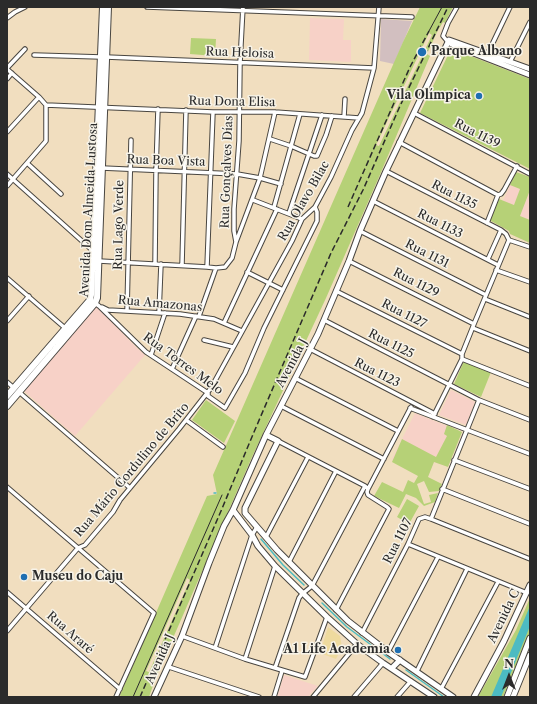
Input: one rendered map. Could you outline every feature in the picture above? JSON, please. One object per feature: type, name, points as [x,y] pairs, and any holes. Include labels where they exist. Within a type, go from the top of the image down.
[{"type":"main road","name":"Avenida Dom Almeida Lustosa","points":[[7,396],[16,390],[97,305],[99,261],[97,238],[102,108],[103,7]]},
{"type":"main road","name":"Avenida Dom Almeida Lustosa","points":[[103,57],[108,7]]},
{"type":"main road","name":"Avenida Dom Almeida Lustosa","points":[[7,406],[16,390],[91,297],[93,251],[97,238]]},
{"type":"street","points":[[7,18],[14,12],[26,7]]},
{"type":"street","points":[[147,7],[244,9],[412,17]]},
{"type":"street","name":"Rua Olavo Bilac","points":[[208,393],[292,241],[302,219],[315,207],[331,177],[352,130],[364,109],[374,68],[379,7]]},
{"type":"street","points":[[447,39],[448,23],[457,7]]},
{"type":"street","points":[[488,53],[510,7]]},
{"type":"street","name":"Rua Gonçalves Días","points":[[236,242],[234,231],[234,209],[239,141],[240,63],[244,9]]},
{"type":"street","points":[[510,62],[530,22]]},
{"type":"street","points":[[447,39],[510,62],[530,75]]},
{"type":"street","points":[[447,39],[458,47],[521,69],[530,69]]},
{"type":"street","name":"Avenida J","points":[[155,697],[182,636],[224,526],[233,510],[266,435],[324,320],[386,171],[447,39]]},
{"type":"street","points":[[7,186],[46,141],[46,105],[39,96],[7,68],[25,49]]},
{"type":"street","name":"Rua Heloisa","points":[[34,55],[374,68]]},
{"type":"street","points":[[7,79],[12,73]]},
{"type":"street","points":[[7,132],[39,96]]},
{"type":"street","points":[[344,117],[345,98]]},
{"type":"street","name":"Rua Dona Elisa","points":[[46,105],[213,112],[275,112],[360,118]]},
{"type":"street","points":[[155,264],[158,109]]},
{"type":"street","points":[[182,265],[186,110]]},
{"type":"street","points":[[207,266],[213,112]]},
{"type":"street","points":[[99,261],[207,266],[216,268],[225,267],[234,253],[236,242],[253,200],[270,139],[275,112]]},
{"type":"street","name":"Rua 1139","points":[[414,113],[530,174]]},
{"type":"street","points":[[224,323],[275,208],[300,114]]},
{"type":"street","points":[[289,213],[322,115]]},
{"type":"street","points":[[270,139],[316,156],[318,155],[332,116]]},
{"type":"street","name":"Rua Lago Verde","points":[[127,311],[131,140]]},
{"type":"street","points":[[399,142],[498,195]]},
{"type":"street","points":[[27,163],[61,194]]},
{"type":"street","points":[[487,223],[498,195],[504,190],[517,166]]},
{"type":"street","name":"Rua Boa Vista","points":[[100,168],[236,174],[260,178],[281,184]]},
{"type":"street","name":"Rua 1135","points":[[386,171],[500,230],[506,234],[510,240]]},
{"type":"street","points":[[7,174],[93,251]]},
{"type":"street","points":[[253,200],[302,219]]},
{"type":"street","name":"Rua 1133","points":[[373,201],[498,265]]},
{"type":"street","points":[[247,272],[283,290],[316,221],[317,212],[315,207]]},
{"type":"street","points":[[488,259],[500,230]]},
{"type":"street","name":"Rua 1131","points":[[360,231],[485,297],[530,317]]},
{"type":"street","points":[[434,415],[462,359],[462,354],[474,324],[510,240],[530,247]]},
{"type":"street","name":"Rua 1129","points":[[349,261],[474,324]]},
{"type":"street","points":[[158,313],[161,264]]},
{"type":"street","points":[[172,369],[197,316],[216,268]]},
{"type":"street","points":[[496,270],[530,282]]},
{"type":"street","points":[[7,285],[9,279],[65,328]]},
{"type":"street","name":"Rua Torres Melo","points":[[97,305],[133,340],[151,355],[208,393],[208,396],[225,408],[245,373],[264,328],[283,290]]},
{"type":"street","name":"Rua 1127","points":[[336,291],[462,354]]},
{"type":"street","points":[[7,321],[29,296]]},
{"type":"street","name":"Rua Amazonas","points":[[97,305],[108,310],[165,313],[214,319],[242,331]]},
{"type":"street","points":[[151,355],[165,313]]},
{"type":"street","name":"Rua 1125","points":[[324,320],[479,400],[530,420]]},
{"type":"street","points":[[473,328],[530,351]]},
{"type":"street","points":[[204,340],[233,348]]},
{"type":"street","name":"Rua 1123","points":[[310,349],[413,402],[434,415]]},
{"type":"street","points":[[462,359],[530,386]]},
{"type":"street","points":[[295,378],[398,431]]},
{"type":"street","points":[[7,382],[130,488]]},
{"type":"street","name":"Rua Mário Cordulino de Brito","points":[[7,631],[78,548],[85,544],[208,393]]},
{"type":"street","name":"Rua 1107","points":[[362,633],[420,519],[424,517],[431,519],[466,429],[479,400]]},
{"type":"street","points":[[275,668],[302,594],[312,586],[384,459],[413,402]]},
{"type":"street","points":[[281,406],[384,459]]},
{"type":"street","points":[[410,408],[434,415],[530,454]]},
{"type":"street","points":[[186,420],[222,447]]},
{"type":"street","points":[[266,435],[367,487]]},
{"type":"street","points":[[278,441],[245,508],[245,514],[312,586],[362,633],[453,697]]},
{"type":"street","points":[[266,537],[308,457]]},
{"type":"street","points":[[454,460],[530,489]]},
{"type":"street","points":[[289,562],[336,471]]},
{"type":"street","points":[[7,487],[154,614],[116,697]]},
{"type":"street","points":[[336,610],[389,511],[387,507],[368,495],[367,487]]},
{"type":"street","points":[[442,489],[530,524]]},
{"type":"street","points":[[233,510],[252,535],[258,546],[302,594],[357,644],[434,697]]},
{"type":"street","points":[[431,519],[530,559]]},
{"type":"street","points":[[215,648],[252,535],[257,527]]},
{"type":"street","points":[[408,544],[526,593]]},
{"type":"street","points":[[388,652],[438,557]]},
{"type":"street","points":[[245,658],[276,566]]},
{"type":"street","points":[[417,671],[467,569]]},
{"type":"street","points":[[441,689],[498,582]]},
{"type":"street","name":"Avenida C","points":[[474,697],[504,640],[530,585]]},
{"type":"street","name":"Rua Araré","points":[[7,592],[120,689]]},
{"type":"street","points":[[182,636],[303,677],[307,675],[327,617]]},
{"type":"street","points":[[507,697],[530,638]]},
{"type":"street","points":[[313,697],[357,644]]},
{"type":"street","points":[[513,697],[528,666],[530,655]]},
{"type":"street","points":[[392,668],[400,660]]},
{"type":"street","points":[[521,662],[528,666]]},
{"type":"street","points":[[354,697],[383,663]]},
{"type":"street","points":[[169,667],[259,697]]},
{"type":"street","points":[[274,697],[282,671]]},
{"type":"street","points":[[397,697],[411,681]]},
{"type":"shaded area","points":[[310,18],[344,19],[343,40],[351,40],[351,62],[309,60]]},
{"type":"shaded area","points":[[381,19],[412,21],[394,64],[380,61]]},
{"type":"shaded area","points":[[516,172],[530,177],[530,243],[510,234],[509,231],[491,221],[499,199],[503,201]]},
{"type":"shaded area","points":[[95,307],[97,307],[145,355],[75,436],[24,391]]},
{"type":"shaded area","points":[[451,390],[475,402],[466,425],[439,415]]},
{"type":"shaded area","points":[[415,413],[462,432],[448,467],[434,462],[428,477],[392,459]]},
{"type":"shaded area","points":[[284,675],[318,686],[308,697],[277,697]]},
{"type":"green space","points":[[420,7],[453,7],[445,23],[443,22],[437,32],[427,54],[430,56],[379,177],[326,298],[252,457],[156,677],[149,697],[121,697],[120,695],[207,496],[217,494],[213,475],[403,42]],"holes":[[[429,33],[432,35],[379,146],[376,145]],[[187,578],[190,580],[149,672],[146,671]]]},
{"type":"green space","points":[[191,38],[216,39],[215,56],[190,54]]},
{"type":"green space","name":"Vila Olímpica","points":[[455,50],[530,79],[530,169],[420,113],[448,55]]},
{"type":"green space","points":[[516,172],[530,177],[530,190],[520,216],[530,220],[530,243],[510,234],[509,231],[490,219],[499,199],[514,205],[520,189],[510,185]]},
{"type":"green space","points":[[464,361],[491,372],[481,397],[454,384]]},
{"type":"green space","points":[[206,400],[235,421],[224,443],[192,420]]},
{"type":"green space","points":[[447,425],[462,432],[448,467],[434,462],[428,477],[442,484],[439,491],[429,492],[424,481],[417,484],[424,504],[431,502],[429,495],[438,493],[435,502],[424,506],[416,498],[406,494],[399,508],[374,496],[382,482],[403,492],[408,480],[414,483],[418,476],[392,462],[402,439],[436,457],[447,436],[444,434]]},
{"type":"green space","points":[[407,499],[419,506],[409,524],[397,517]]},
{"type":"green space","points":[[530,598],[530,634],[503,697],[478,697],[516,630]]},
{"type":"sand","points":[[328,627],[340,636],[342,647],[336,659],[320,653]]},
{"type":"water","points":[[530,606],[530,626],[501,697],[491,697]]},
{"type":"waterway","points":[[261,539],[283,565],[304,585]]},
{"type":"waterway","points":[[322,603],[347,627],[390,659]]},
{"type":"waterway","points":[[406,670],[444,697]]},
{"type":"tram line","points":[[429,31],[442,7]]},
{"type":"tram line","points":[[133,697],[222,495]]},
{"type":"railway","points":[[140,697],[331,253],[363,190],[400,106],[448,7]]},
{"type":"railway","points":[[348,207],[410,67],[429,31]]},
{"type":"place","name":"Parque Albano","points":[[422,52]]},
{"type":"place","name":"Vila Olímpica","points":[[479,96]]},
{"type":"place","name":"Museu do Caju","points":[[24,577]]},
{"type":"place","name":"A1 Life Academia","points":[[398,650]]}]
